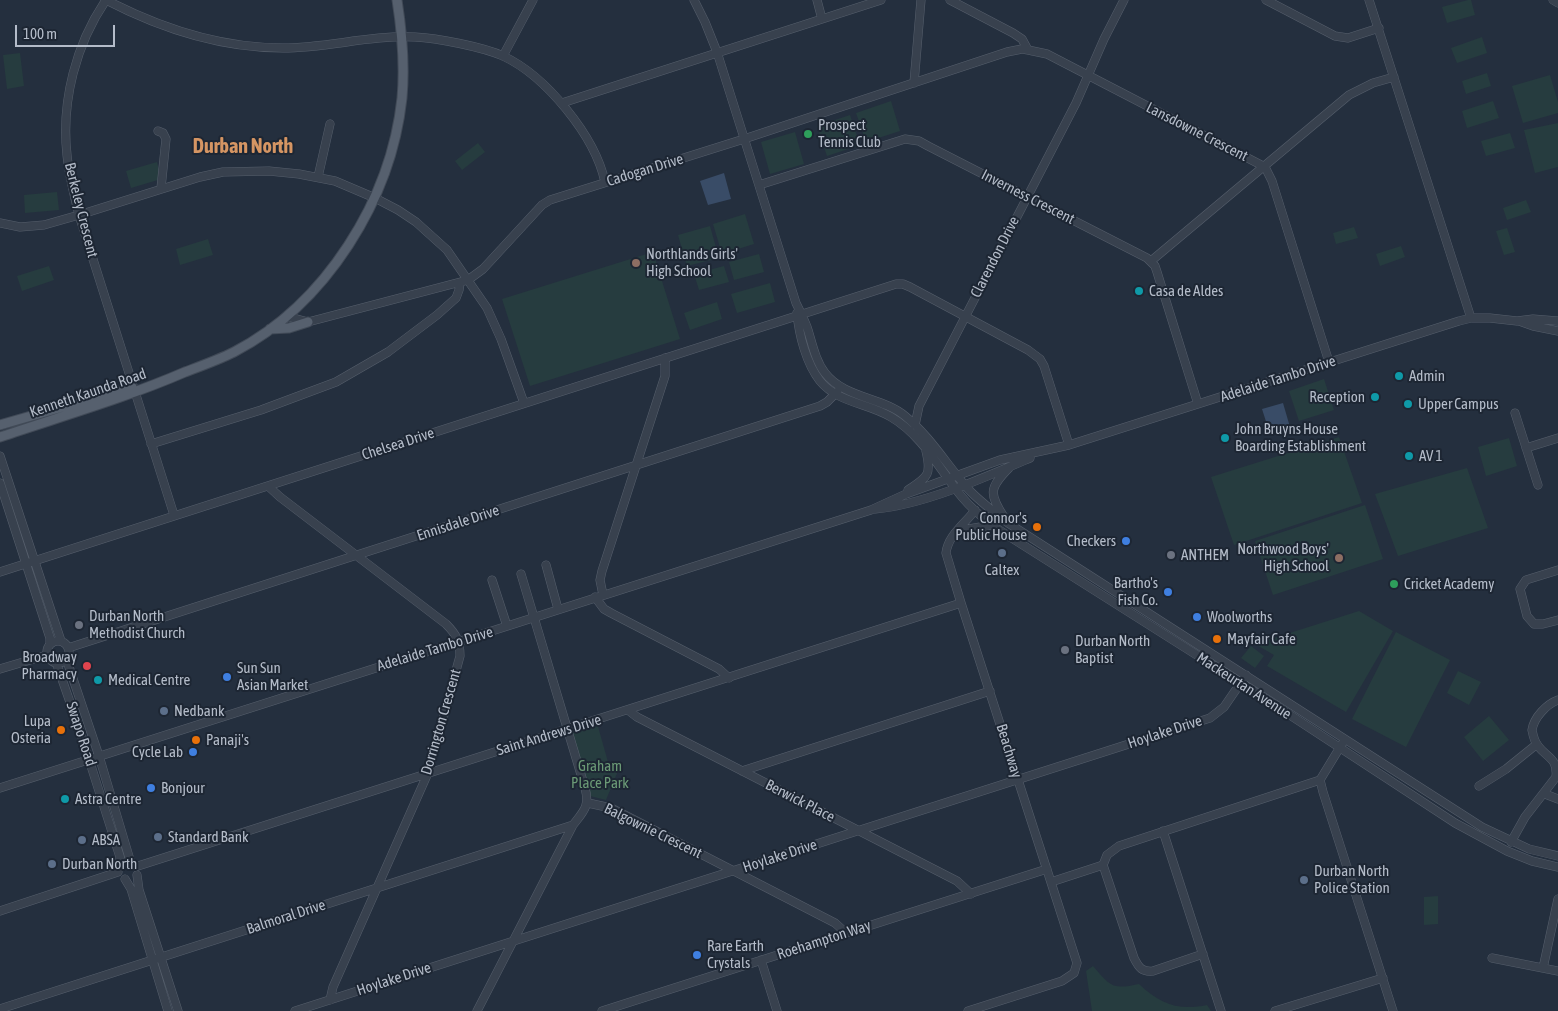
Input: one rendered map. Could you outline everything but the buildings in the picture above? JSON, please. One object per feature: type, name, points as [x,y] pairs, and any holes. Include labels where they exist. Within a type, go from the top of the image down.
[{"type":"main road","name":"Kenneth Kaunda Road","points":[[0,437],[134,389],[185,373],[235,352],[286,316],[335,264],[358,231],[375,198],[392,151],[399,120],[403,76],[402,37],[397,0]]},
{"type":"main road","points":[[270,329],[289,328],[308,322]]},
{"type":"main road","name":"Kenneth Kaunda Road","points":[[0,425],[134,389]]},
{"type":"street","points":[[106,0],[152,23],[172,30],[244,45],[282,48],[381,38],[415,37],[458,44],[503,56],[530,74],[562,103],[594,149],[606,182]]},
{"type":"street","name":"Berkeley Crescent","points":[[106,0],[89,30],[77,60],[69,98],[66,126],[68,170],[79,215],[174,515]]},
{"type":"street","points":[[503,56],[533,0]]},
{"type":"street","points":[[694,0],[717,52],[800,316],[820,365],[833,381],[840,386],[882,403],[904,415],[915,424],[957,475]]},
{"type":"street","points":[[817,0],[822,19]]},
{"type":"street","points":[[562,103],[881,0]]},
{"type":"street","points":[[914,83],[921,0]]},
{"type":"street","points":[[950,0],[1013,33],[1022,39],[1028,50]]},
{"type":"street","name":"Clarendon Drive","points":[[915,424],[919,406],[1076,103],[1104,39],[1124,0]]},
{"type":"street","points":[[1266,0],[1335,36],[1348,38],[1379,28]]},
{"type":"street","points":[[1369,0],[1471,318]]},
{"type":"street","points":[[1553,0],[1558,3]]},
{"type":"street","name":"Cadogan Drive","points":[[286,316],[308,322],[460,283],[468,280],[483,269],[542,205],[557,197],[744,139],[1007,52],[1022,49],[1028,50]]},
{"type":"street","name":"Lansdowne Crescent","points":[[1028,50],[1047,54],[1264,166],[1273,186],[1330,362]]},
{"type":"street","points":[[1198,404],[1157,272],[1151,262],[1356,90],[1394,77]]},
{"type":"street","points":[[318,177],[330,124]]},
{"type":"street","points":[[158,131],[163,133],[166,139],[161,188]]},
{"type":"street","name":"Inverness Crescent","points":[[759,185],[897,141],[912,139],[1142,255],[1151,262]]},
{"type":"street","points":[[0,222],[20,227],[35,227],[79,215],[161,188],[223,172],[269,171],[318,177],[335,182],[375,198],[416,222],[447,250],[493,319],[524,403]]},
{"type":"street","points":[[151,444],[261,410],[336,382],[388,352],[437,314],[456,298],[460,283]]},
{"type":"street","name":"Chelsea Drive","points":[[0,572],[896,284],[910,287],[1028,350],[1040,359],[1069,445]]},
{"type":"street","points":[[800,316],[798,328],[813,371],[820,381],[835,394],[891,417],[913,435],[948,479]]},
{"type":"street","name":"Adelaide Tambo Drive","points":[[871,510],[893,499],[1006,459],[1040,453],[1069,445],[1459,321],[1471,318],[1558,321]]},
{"type":"street","name":"Adelaide Tambo Drive","points":[[1517,321],[1558,330]]},
{"type":"street","points":[[665,358],[665,376],[602,571],[599,596],[604,609],[719,669],[729,678]]},
{"type":"street","name":"Ennisdale Drive","points":[[68,648],[820,406],[835,394],[840,386]]},
{"type":"street","points":[[904,415],[919,406]]},
{"type":"street","points":[[1515,413],[1538,485]]},
{"type":"street","points":[[1526,448],[1558,438]]},
{"type":"street","points":[[893,499],[925,478],[928,470],[928,461],[925,449]]},
{"type":"street","name":"Adelaide Tambo Drive","points":[[0,788],[871,510],[895,506],[955,488],[1040,453]]},
{"type":"street","points":[[0,456],[50,638],[47,654]]},
{"type":"street","points":[[1008,523],[994,502],[992,491],[995,483],[1010,466]]},
{"type":"street","name":"Mackeurtan Avenue","points":[[957,475],[992,512],[1008,523],[1482,827],[1529,849],[1558,856]]},
{"type":"street","name":"Mackeurtan Avenue","points":[[948,479],[975,510],[992,525],[1455,823],[1488,842],[1532,860],[1558,867]]},
{"type":"street","points":[[0,482],[61,641],[68,648],[66,658],[62,662],[52,661],[47,654]]},
{"type":"street","points":[[268,486],[446,624],[454,631],[458,641]]},
{"type":"street","name":"Beachway","points":[[968,1011],[1062,981],[1074,973],[1077,963],[960,603],[946,553],[947,547],[957,531],[975,510]]},
{"type":"street","points":[[957,531],[992,525]]},
{"type":"street","points":[[1035,554],[1042,545]]},
{"type":"street","points":[[546,566],[558,609]]},
{"type":"street","points":[[1558,570],[1526,580],[1520,589],[1530,621],[1538,625],[1558,620]]},
{"type":"street","points":[[521,574],[588,802]]},
{"type":"street","points":[[492,580],[507,626]]},
{"type":"street","name":"Saint Andrews Drive","points":[[138,866],[960,603]]},
{"type":"street","points":[[50,644],[61,641]]},
{"type":"street","name":"Dorrington Crescent","points":[[330,1000],[333,987],[428,773],[460,656],[458,641]]},
{"type":"street","points":[[0,669],[47,654]]},
{"type":"street","name":"Swapo Road","points":[[66,658],[99,756],[130,860]]},
{"type":"street","name":"Swapo Road","points":[[56,662],[120,857],[119,868]]},
{"type":"street","name":"Hoylake Drive","points":[[295,1011],[1210,718],[1224,707],[1246,675]]},
{"type":"street","points":[[742,771],[990,691]]},
{"type":"street","points":[[1511,842],[1525,817],[1545,794],[1557,776],[1555,763],[1537,744],[1532,725],[1548,706],[1558,700]]},
{"type":"street","name":"Berwick Place","points":[[628,710],[637,717],[956,881],[971,894]]},
{"type":"street","points":[[1203,954],[1153,971],[1146,972],[1141,970],[1134,958],[1103,865],[1104,859],[1112,849],[1320,780],[1346,739]]},
{"type":"street","points":[[1479,786],[1506,769],[1537,744]]},
{"type":"street","points":[[1320,780],[1393,1011]]},
{"type":"street","points":[[1545,794],[1558,799]]},
{"type":"street","name":"Balgownie Crescent","points":[[477,1011],[573,825],[586,808],[588,802],[621,813],[835,923],[845,932]]},
{"type":"street","name":"Balmoral Drive","points":[[0,1008],[573,825]]},
{"type":"street","points":[[1162,831],[1221,1011]]},
{"type":"street","points":[[0,911],[119,868],[124,860],[135,862],[138,866],[139,890],[178,1011]]},
{"type":"street","points":[[1051,882],[1103,865]]},
{"type":"street","points":[[119,868],[120,876],[125,879],[132,880],[137,876]]},
{"type":"street","name":"Roehampton Way","points":[[602,1011],[1047,869]]},
{"type":"street","points":[[125,879],[131,889],[168,1011]]},
{"type":"street","points":[[1543,968],[1558,899]]},
{"type":"street","points":[[1492,958],[1558,971]]},
{"type":"street","points":[[761,960],[777,1011]]},
{"type":"street","points":[[1275,1011],[1383,978]]},
{"type":"green space","points":[[1471,0],[1475,15],[1447,23],[1442,7]]},
{"type":"green space","points":[[1482,37],[1487,53],[1457,63],[1451,48]]},
{"type":"green space","points":[[20,53],[24,86],[7,89],[3,55]]},
{"type":"green space","points":[[1487,73],[1491,86],[1466,94],[1462,81]]},
{"type":"green space","points":[[1550,75],[1558,102],[1558,113],[1523,123],[1512,86]]},
{"type":"green space","points":[[891,101],[900,131],[866,142],[856,113]]},
{"type":"green space","points":[[1493,101],[1499,118],[1467,128],[1462,111]]},
{"type":"green space","points":[[850,115],[860,145],[827,156],[817,126]]},
{"type":"green space","points":[[1558,123],[1558,167],[1535,173],[1524,130]]},
{"type":"green space","points":[[795,132],[804,164],[770,174],[761,142]]},
{"type":"green space","points":[[1510,133],[1515,148],[1486,156],[1481,141]]},
{"type":"green space","points":[[478,143],[485,152],[462,170],[455,161]]},
{"type":"green space","points":[[157,162],[161,179],[131,188],[126,171]]},
{"type":"green space","points":[[57,192],[59,210],[25,213],[24,195]]},
{"type":"green space","points":[[1526,200],[1531,212],[1507,220],[1503,208]]},
{"type":"green space","points":[[745,214],[754,244],[722,254],[713,224]]},
{"type":"green space","points":[[710,226],[719,258],[687,266],[678,235]]},
{"type":"green space","points":[[1354,227],[1358,238],[1336,244],[1333,233]]},
{"type":"green space","points":[[1507,228],[1515,252],[1504,255],[1496,231]]},
{"type":"green space","points":[[208,239],[213,255],[180,265],[176,249]]},
{"type":"green space","points":[[1401,246],[1405,257],[1380,266],[1376,254]]},
{"type":"green space","points":[[653,252],[680,339],[530,386],[502,299]]},
{"type":"green space","points":[[759,254],[764,272],[734,280],[729,262]]},
{"type":"green space","points":[[49,266],[54,280],[22,291],[17,276]]},
{"type":"green space","points":[[724,266],[729,282],[699,290],[694,274]]},
{"type":"green space","points":[[770,283],[775,302],[737,313],[731,294]]},
{"type":"green space","points":[[717,302],[722,319],[690,330],[684,313]]},
{"type":"green space","points":[[1324,379],[1334,410],[1299,421],[1289,391]]},
{"type":"green space","points":[[1339,437],[1362,503],[1234,545],[1211,477]]},
{"type":"green space","points":[[1509,438],[1517,466],[1486,476],[1478,447]]},
{"type":"green space","points":[[1467,468],[1488,528],[1398,556],[1375,494]]},
{"type":"green space","points":[[1365,505],[1383,559],[1273,595],[1255,541]]},
{"type":"green space","points":[[1359,611],[1393,631],[1346,712],[1267,666],[1274,655],[1255,644]]},
{"type":"green space","points":[[1396,632],[1450,660],[1406,747],[1352,719]]},
{"type":"green space","points":[[1251,646],[1264,656],[1255,668],[1241,658]]},
{"type":"green space","points":[[1458,671],[1481,682],[1469,705],[1447,693]]},
{"type":"green space","points":[[1489,716],[1509,740],[1483,761],[1464,737]]},
{"type":"green space","name":"Graham Place Park","points":[[597,723],[608,762],[620,766],[606,800],[590,796],[571,732]]},
{"type":"green space","points":[[1438,896],[1438,924],[1424,925],[1424,897]]},
{"type":"green space","points":[[1093,966],[1112,985],[1123,987],[1139,984],[1154,997],[1170,1004],[1187,1007],[1207,1005],[1211,1011],[1092,1011],[1086,971]]},
{"type":"water","points":[[724,173],[731,199],[708,205],[700,181]]},
{"type":"water","points":[[1283,403],[1290,427],[1270,434],[1262,409]]},
{"type":"place","name":"Prospect Tennis Club","points":[[808,134]]},
{"type":"place","name":"Northlands Girls' High School","points":[[636,263]]},
{"type":"place","name":"Casa de Aldes","points":[[1139,291]]},
{"type":"place","name":"Admin","points":[[1399,376]]},
{"type":"place","name":"Reception","points":[[1375,397]]},
{"type":"place","name":"Upper Campus","points":[[1408,404]]},
{"type":"place","name":"John Bruyns House Boarding Establishment","points":[[1225,438]]},
{"type":"place","name":"AV 1","points":[[1409,456]]},
{"type":"place","name":"Connor's Public House","points":[[1037,527]]},
{"type":"place","name":"Checkers","points":[[1126,541]]},
{"type":"place","name":"Caltex","points":[[1002,553]]},
{"type":"place","name":"ANTHEM","points":[[1171,555]]},
{"type":"place","name":"Northwood Boys' High School","points":[[1339,558]]},
{"type":"place","name":"Cricket Academy","points":[[1394,584]]},
{"type":"place","name":"Bartho's Fish Co.","points":[[1168,592]]},
{"type":"place","name":"Woolworths","points":[[1197,617]]},
{"type":"place","name":"Durban North Methodist Church","points":[[79,625]]},
{"type":"place","name":"Mayfair Cafe","points":[[1217,639]]},
{"type":"place","name":"Durban North Baptist","points":[[1065,650]]},
{"type":"place","name":"Broadway Pharmacy","points":[[87,666]]},
{"type":"place","name":"Sun Sun Asian Market","points":[[227,677]]},
{"type":"place","name":"Medical Centre","points":[[98,680]]},
{"type":"place","name":"Nedbank","points":[[164,711]]},
{"type":"place","name":"Lupa Osteria","points":[[61,730]]},
{"type":"place","name":"Panaji's","points":[[196,740]]},
{"type":"place","name":"Cycle Lab","points":[[193,752]]},
{"type":"place","name":"Bonjour","points":[[151,788]]},
{"type":"place","name":"Astra Centre","points":[[65,799]]},
{"type":"place","name":"Standard Bank","points":[[158,837]]},
{"type":"place","name":"ABSA","points":[[82,840]]},
{"type":"place","name":"Durban North","points":[[52,864]]},
{"type":"place","name":"Durban North Police Station","points":[[1304,880]]},
{"type":"place","name":"Rare Earth Crystals","points":[[697,955]]},
{"type":"district","name":"Durban North","points":[[243,147]]}]
